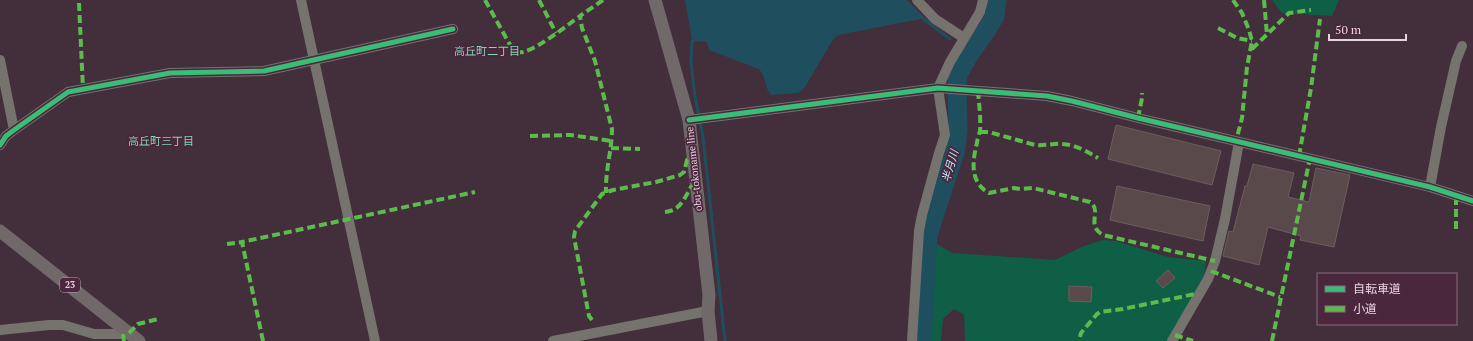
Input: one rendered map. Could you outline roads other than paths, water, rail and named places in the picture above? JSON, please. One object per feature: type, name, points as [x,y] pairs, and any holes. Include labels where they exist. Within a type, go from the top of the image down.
[{"type":"main road","name":"obu-tokoname line","points":[[655,0],[689,120],[709,295],[708,311],[711,341]]},
{"type":"main road","name":"23","points":[[0,231],[139,341]]},
{"type":"street","points":[[301,0],[375,341]]},
{"type":"street","points":[[917,0],[936,19],[964,38]]},
{"type":"street","points":[[912,341],[919,231],[924,207],[945,135],[943,89],[950,62],[980,12],[984,0]]},
{"type":"street","points":[[0,145],[6,136],[68,92],[170,73],[264,71],[453,29]]},
{"type":"street","points":[[1430,187],[1452,76],[1462,46]]},
{"type":"street","points":[[0,60],[14,130]]},
{"type":"street","points":[[689,120],[943,89],[1053,97],[1430,187],[1473,201]]},
{"type":"street","points":[[1172,341],[1208,279],[1215,261],[1225,218],[1239,142]]},
{"type":"street","points":[[553,341],[708,311]]},
{"type":"street","points":[[0,330],[63,325],[94,334],[123,334],[126,331]]},
{"type":"water","points":[[685,0],[907,0],[923,16],[952,39],[950,41],[921,19],[838,35],[834,38],[805,87],[798,93],[771,95],[767,89],[762,72],[759,69],[709,50],[707,42],[692,41]]},
{"type":"waterway","name":"半月川","points":[[922,341],[928,235],[956,149],[958,129],[958,75],[969,55],[995,16],[997,0]]},
{"type":"waterway","points":[[696,39],[692,41],[691,63],[695,96],[703,137],[725,341]]},
{"type":"district","name":"高丘町二丁目","points":[[487,51]]},
{"type":"district","name":"高丘町三丁目","points":[[161,141]]}]
